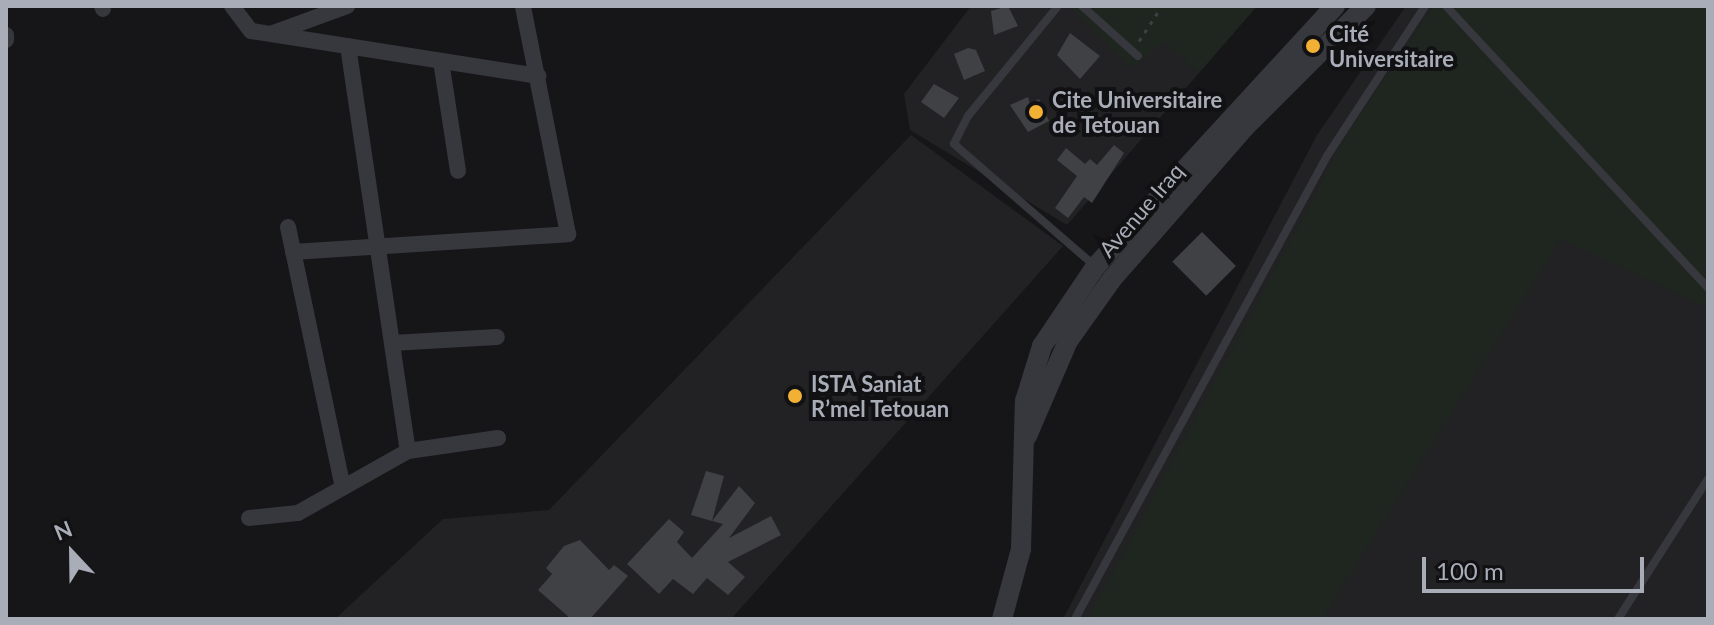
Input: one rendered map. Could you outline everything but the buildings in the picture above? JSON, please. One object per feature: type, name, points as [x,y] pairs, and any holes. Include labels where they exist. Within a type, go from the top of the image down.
[{"type":"street","points":[[232,6],[251,31],[538,76]]},
{"type":"street","points":[[269,34],[347,6]]},
{"type":"street","points":[[293,252],[568,234],[523,6]]},
{"type":"street","name":"Avenue Iraq","points":[[1002,619],[1021,549],[1025,401],[1036,361],[1096,266],[1335,6]]},
{"type":"street","name":"Avenue Iraq","points":[[1025,439],[1068,341],[1112,279],[1245,127],[1366,6]]},
{"type":"street","points":[[348,46],[408,451]]},
{"type":"street","points":[[441,61],[458,171]]},
{"type":"street","points":[[288,227],[343,487]]},
{"type":"street","points":[[392,343],[497,337]]},
{"type":"street","points":[[249,518],[285,518],[408,451],[498,438]]},
{"type":"lane","points":[[1058,6],[968,116],[954,144],[1096,266]]},
{"type":"lane","points":[[1082,6],[1134,52]]},
{"type":"lane","points":[[1075,619],[1327,156],[1425,6]]},
{"type":"lane","points":[[1446,6],[1708,288]]},
{"type":"lane","points":[[1618,619],[1708,479]]},
{"type":"path","points":[[1134,52],[1163,8],[1168,6]]},
{"type":"shaded area","name":"Cite Universitaire de Tetouan","points":[[971,6],[1257,6],[1067,225],[910,130],[904,94]]},
{"type":"shaded area","points":[[1070,6],[1257,6],[1199,73],[1164,41],[1132,68]]},
{"type":"shaded area","points":[[1406,6],[1708,6],[1708,619],[1063,619],[1317,135]]},
{"type":"shaded area","points":[[1434,6],[1708,6],[1708,308],[1561,239],[1322,619],[1088,619],[1350,130]]},
{"type":"shaded area","name":"ISTA Saniat R’mel Tetouan","points":[[911,135],[1063,246],[731,619],[335,619],[443,519],[549,510]]},
{"type":"place","name":"Cité Universitaire","points":[[1313,46]]},
{"type":"place","name":"Cite Universitaire de Tetouan","points":[[1036,112]]},
{"type":"place","name":"ISTA Saniat R’mel Tetouan","points":[[795,396]]}]
